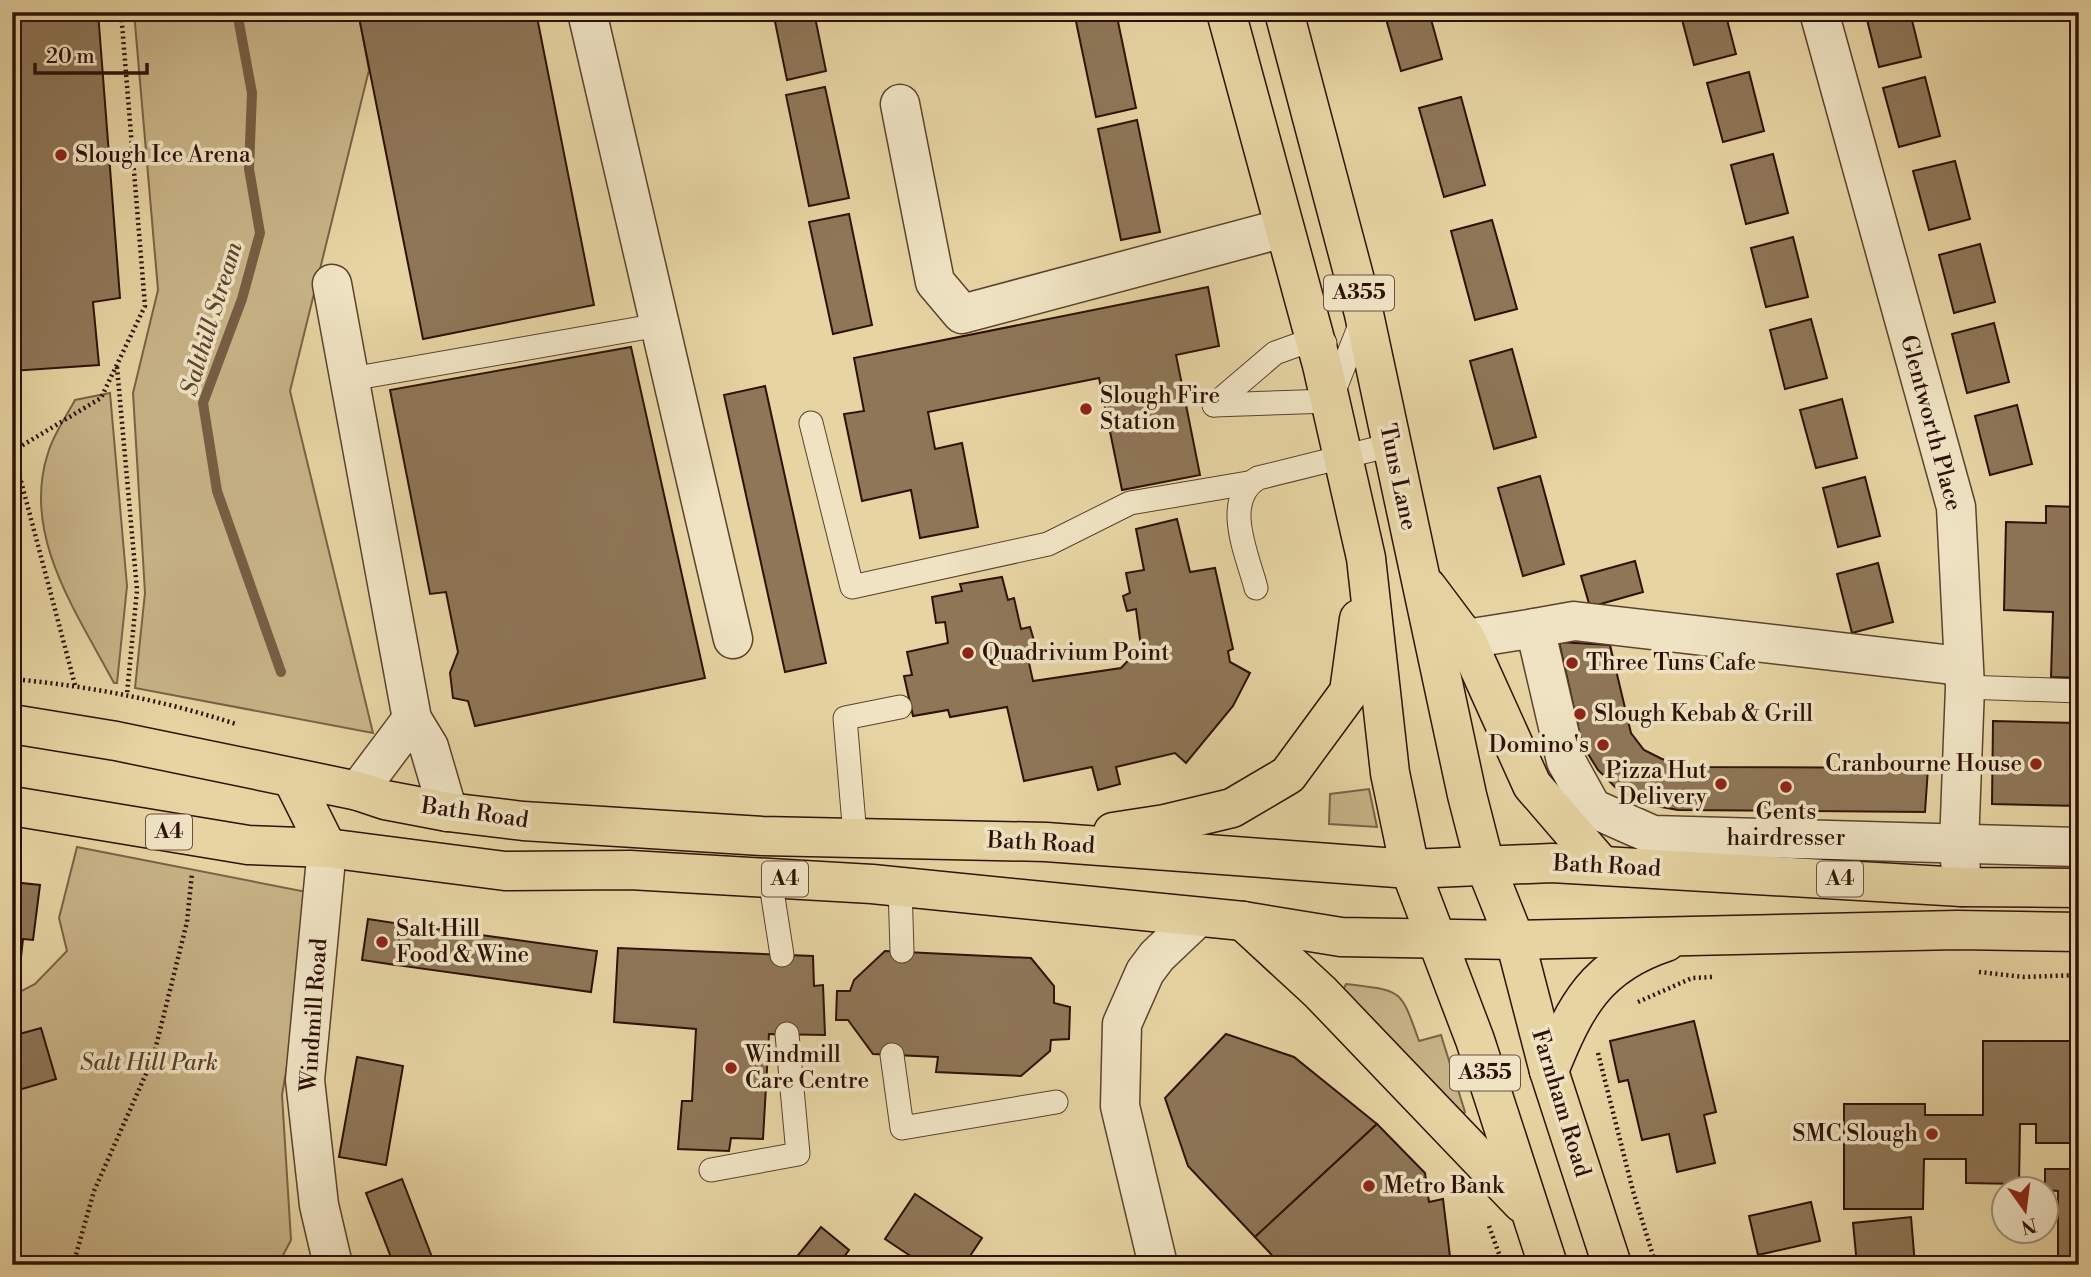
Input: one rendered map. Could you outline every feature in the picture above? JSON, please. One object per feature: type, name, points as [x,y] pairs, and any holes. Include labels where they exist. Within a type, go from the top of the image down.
[{"type":"main road","name":"Tuns Lane","points":[[1226,12],[1344,456],[1366,558],[1390,774],[1410,869],[1437,939]]},
{"type":"main road","name":"Tuns Lane","points":[[1284,12],[1364,314],[1363,359],[1391,445],[1467,795],[1485,865],[1515,940]]},
{"type":"main road","points":[[1046,842],[1165,824],[1232,808],[1288,775],[1349,692],[1366,558]]},
{"type":"main road","points":[[1420,578],[1466,639],[1532,785],[1601,865]]},
{"type":"main road","name":"Bath Road","points":[[12,724],[116,741],[448,812],[523,821],[762,836],[1046,842],[1410,869],[1485,865],[1601,865],[1962,887],[2079,888]]},
{"type":"main road","points":[[293,780],[327,848]]},
{"type":"main road","name":"A4","points":[[12,806],[248,845],[327,848],[505,870],[630,870],[900,887],[1196,919],[1243,921],[1341,937],[1515,940],[1957,930],[2079,932]]},
{"type":"main road","points":[[630,870],[633,827]]},
{"type":"main road","points":[[762,836],[770,878]]},
{"type":"main road","points":[[1243,921],[1320,992],[1528,1210]]},
{"type":"main road","points":[[1549,1071],[1571,1017],[1595,983],[1615,965],[1674,939],[1723,934]]},
{"type":"main road","name":"A355","points":[[1437,939],[1475,1040],[1543,1260]]},
{"type":"main road","name":"Farnham Road","points":[[1515,940],[1549,1071],[1612,1265]]},
{"type":"street","points":[[587,12],[733,639]]},
{"type":"street","name":"Glentworth Place","points":[[1819,12],[1956,507],[1963,676],[1959,845],[1962,887]]},
{"type":"street","points":[[900,104],[934,282],[962,314],[1284,228]]},
{"type":"street","points":[[332,284],[412,719],[429,747],[448,812]]},
{"type":"street","points":[[1466,639],[1574,621],[1963,676]]},
{"type":"street","name":"Bath Road","points":[[1535,628],[1566,761],[1592,808],[1653,835],[2079,848]]},
{"type":"street","points":[[358,792],[412,719]]},
{"type":"street","name":"Windmill Road","points":[[327,848],[305,1080],[319,1205],[333,1265]]},
{"type":"street","points":[[1158,1265],[1120,1106],[1122,1024],[1145,972],[1157,956],[1196,919]]},
{"type":"lane","points":[[351,379],[659,325]]},
{"type":"lane","points":[[1314,339],[1363,359],[1330,401],[1214,405],[1276,353],[1314,339]]},
{"type":"lane","points":[[811,423],[852,587],[1048,544],[1130,503],[1248,484],[1258,478],[1391,445]]},
{"type":"lane","points":[[1248,484],[1239,506],[1238,519],[1256,588]]},
{"type":"lane","points":[[1963,676],[2079,691]]},
{"type":"lane","points":[[855,836],[845,718],[900,707]]},
{"type":"lane","points":[[770,878],[782,955]]},
{"type":"lane","points":[[900,887],[902,951]]},
{"type":"lane","points":[[711,1170],[798,1154],[787,1034]]},
{"type":"lane","points":[[892,1055],[902,1128],[1056,1102]]},
{"type":"path","points":[[12,679],[75,685],[13,451],[102,398],[145,306],[121,12]]},
{"type":"path","points":[[117,365],[137,590],[127,694]]},
{"type":"path","points":[[73,1265],[94,1191],[153,1058],[187,922],[192,869]]},
{"type":"path","points":[[1973,971],[2024,977],[2079,975]]},
{"type":"path","points":[[1628,1009],[1649,995],[1692,978],[1719,976]]},
{"type":"path","points":[[1597,1046],[1633,1191],[1656,1265]]},
{"type":"green space","points":[[134,12],[358,12],[369,70],[290,391],[373,733],[135,688],[145,593],[133,393],[158,290]]},
{"type":"green space","points":[[110,393],[127,586],[117,683],[114,683],[84,629],[57,572],[47,543],[42,514],[42,484],[48,453],[60,426],[75,400]]},
{"type":"green space","points":[[1369,789],[1377,827],[1329,824],[1330,794]]},
{"type":"green space","name":"Salt Hill Park","points":[[77,847],[317,894],[282,1095],[291,1240],[278,1265],[12,1265],[12,996],[35,984],[67,951],[59,918]]},
{"type":"green space","points":[[1346,984],[1378,988],[1396,995],[1407,1010],[1419,1041],[1441,1035],[1465,1112],[1453,1119],[1342,992]]},
{"type":"building","name":"Slough Ice Arena","points":[[12,12],[98,12],[120,298],[93,302],[99,365],[12,371]]},
{"type":"building","points":[[358,12],[536,12],[594,305],[423,339]]},
{"type":"building","points":[[773,12],[814,12],[826,71],[787,80]]},
{"type":"building","points":[[1074,12],[1116,12],[1136,108],[1096,117]]},
{"type":"building","points":[[1384,12],[1429,12],[1442,59],[1401,71]]},
{"type":"building","points":[[1680,12],[1725,12],[1736,54],[1694,65]]},
{"type":"building","points":[[1865,12],[1910,12],[1921,57],[1879,67]]},
{"type":"building","points":[[1749,72],[1764,131],[1723,142],[1707,83]]},
{"type":"building","points":[[1925,77],[1940,136],[1899,147],[1883,88]]},
{"type":"building","points":[[825,87],[849,198],[809,206],[786,95]]},
{"type":"building","points":[[1461,97],[1485,185],[1444,197],[1419,108]]},
{"type":"building","points":[[1137,120],[1160,232],[1121,240],[1098,129]]},
{"type":"building","points":[[1773,154],[1788,213],[1746,224],[1731,165]]},
{"type":"building","points":[[1955,161],[1970,219],[1929,230],[1913,171]]},
{"type":"building","points":[[849,214],[872,325],[833,334],[809,222]]},
{"type":"building","points":[[1492,220],[1517,309],[1475,320],[1451,231]]},
{"type":"building","points":[[1793,237],[1808,297],[1766,307],[1751,248]]},
{"type":"building","points":[[1980,244],[1995,302],[1954,313],[1939,255]]},
{"type":"building","points":[[1208,287],[1219,346],[1176,355],[1200,475],[1122,490],[1099,378],[928,412],[935,449],[962,443],[978,527],[920,538],[911,490],[862,501],[844,414],[864,411],[854,358]]},
{"type":"building","points":[[1811,319],[1827,378],[1785,389],[1770,330]]},
{"type":"building","points":[[1994,323],[2009,382],[1967,393],[1952,334]]},
{"type":"building","points":[[631,347],[705,678],[475,726],[468,701],[453,698],[450,673],[458,652],[446,592],[430,594],[390,390]]},
{"type":"building","points":[[1512,349],[1536,437],[1494,449],[1470,361]]},
{"type":"building","points":[[765,386],[826,663],[785,672],[724,395]]},
{"type":"building","points":[[1842,399],[1857,458],[1816,468],[1800,410]]},
{"type":"building","points":[[2017,405],[2032,464],[1990,475],[1975,416]]},
{"type":"building","points":[[1540,476],[1564,564],[1523,576],[1498,488]]},
{"type":"building","points":[[1865,477],[1880,536],[1838,547],[1823,488]]},
{"type":"building","points":[[2046,506],[2079,507],[2079,678],[2051,677],[2053,612],[2004,610],[2006,522],[2046,523]]},
{"type":"building","name":"Quadrivium Point","points":[[1177,519],[1190,572],[1215,568],[1233,649],[1228,651],[1230,662],[1250,673],[1233,706],[1186,763],[1175,753],[1116,767],[1120,784],[1098,790],[1092,767],[1024,781],[1007,707],[950,717],[948,710],[913,716],[904,676],[912,675],[907,652],[948,643],[945,622],[936,623],[932,597],[962,591],[960,584],[1002,577],[1008,600],[1014,598],[1021,629],[1030,627],[1037,651],[1027,654],[1033,681],[1121,668],[1141,647],[1136,609],[1127,611],[1123,596],[1130,593],[1126,573],[1144,570],[1136,529]]},
{"type":"building","points":[[1635,561],[1643,592],[1590,607],[1581,576]]},
{"type":"building","points":[[1878,563],[1893,622],[1852,633],[1837,574]]},
{"type":"building","points":[[1559,642],[1610,645],[1631,733],[1644,750],[1662,759],[1696,767],[1928,768],[1925,812],[1678,810],[1645,804],[1615,787],[1598,770],[1582,744]]},
{"type":"building","name":"Cranbourne House","points":[[1993,721],[2079,723],[2079,806],[1992,804]]},
{"type":"building","points":[[12,882],[40,885],[33,940],[23,939],[18,984],[12,983]]},
{"type":"building","name":"Salt Hill Food & Wine","points":[[368,919],[401,924],[396,965],[362,960]]},
{"type":"building","points":[[401,924],[597,951],[591,992],[396,965]]},
{"type":"building","name":"Windmill Care Centre","points":[[618,948],[813,956],[814,986],[823,985],[825,1035],[769,1034],[763,1139],[731,1138],[729,1151],[678,1149],[682,1101],[692,1101],[696,1029],[614,1022]]},
{"type":"building","points":[[885,951],[1031,958],[1054,986],[1054,1003],[1070,1007],[1069,1039],[1051,1040],[1050,1051],[1021,1076],[936,1072],[938,1057],[873,1054],[848,1020],[836,1020],[837,991],[850,991],[854,980]]},
{"type":"building","points":[[1694,1021],[1716,1112],[1704,1115],[1715,1163],[1677,1172],[1669,1134],[1642,1140],[1628,1080],[1619,1082],[1610,1041]]},
{"type":"building","points":[[41,1028],[56,1079],[12,1092],[12,1036]]},
{"type":"building","points":[[1226,1034],[1294,1057],[1377,1124],[1255,1237],[1188,1166],[1165,1098]]},
{"type":"building","name":"SMC Slough","points":[[1983,1041],[2079,1041],[2079,1143],[2036,1143],[2036,1124],[2020,1124],[2019,1176],[1990,1176],[1990,1183],[1966,1183],[1966,1159],[1924,1159],[1923,1209],[1844,1209],[1844,1104],[1925,1104],[1925,1115],[1983,1115]]},
{"type":"building","points":[[357,1057],[403,1066],[386,1165],[339,1157]]},
{"type":"building","name":"Metro Bank","points":[[1377,1124],[1425,1173],[1429,1202],[1443,1199],[1451,1265],[1281,1265],[1255,1237]]},
{"type":"building","points":[[2045,1169],[2079,1169],[2079,1264],[2058,1264],[2060,1176],[2045,1176]]},
{"type":"building","points":[[402,1179],[435,1265],[394,1265],[366,1193]]},
{"type":"building","points":[[915,1194],[982,1238],[964,1265],[924,1265],[885,1239]]},
{"type":"building","points":[[1811,1202],[1820,1241],[1758,1255],[1749,1216]]},
{"type":"building","points":[[1911,1217],[1915,1265],[1857,1265],[1853,1223]]},
{"type":"building","points":[[821,1227],[849,1250],[838,1265],[790,1265]]},
{"type":"waterway","name":"Salthill Stream","points":[[237,12],[252,93],[249,169],[260,233],[242,299],[203,403],[217,491],[281,672]]},
{"type":"place","name":"Slough Ice Arena","points":[[61,155]]},
{"type":"place","name":"Slough Fire Station","points":[[1086,409]]},
{"type":"place","name":"Quadrivium Point","points":[[968,653]]},
{"type":"place","name":"Three Tuns Cafe","points":[[1572,663]]},
{"type":"place","name":"Slough Kebab & Grill","points":[[1580,714]]},
{"type":"place","name":"Domino's","points":[[1603,745]]},
{"type":"place","name":"Cranbourne House","points":[[2036,764]]},
{"type":"place","name":"Pizza Hut Delivery","points":[[1721,784]]},
{"type":"place","name":"Gents hairdresser","points":[[1786,787]]},
{"type":"place","name":"Salt Hill Food & Wine","points":[[382,942]]},
{"type":"place","name":"Windmill Care Centre","points":[[731,1068]]},
{"type":"place","name":"SMC Slough","points":[[1932,1134]]},
{"type":"place","name":"Metro Bank","points":[[1369,1186]]}]
